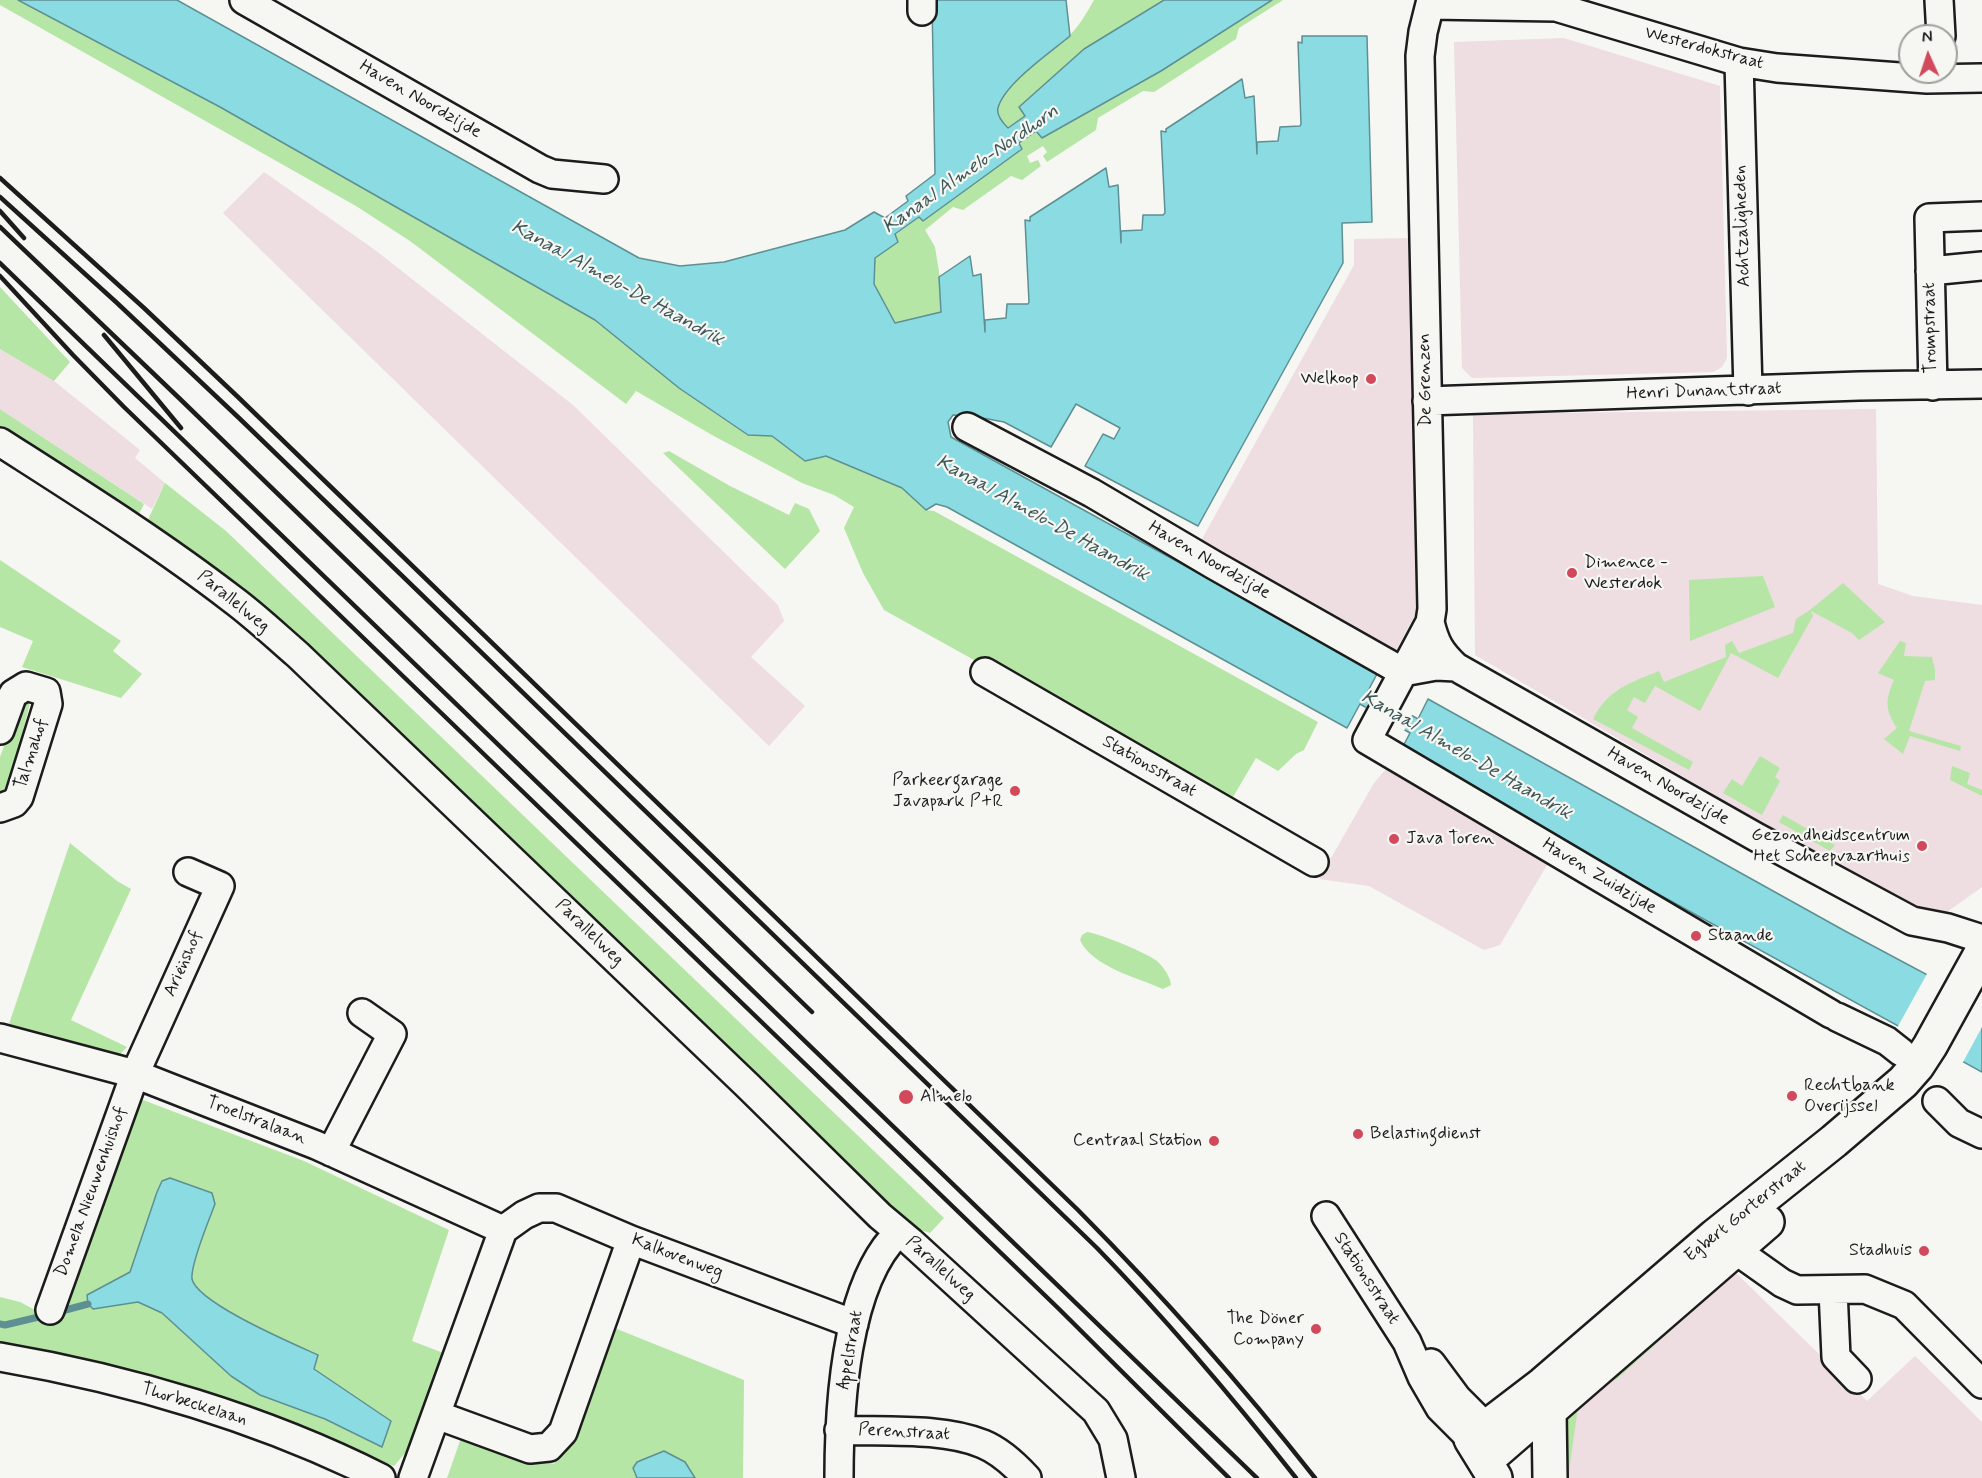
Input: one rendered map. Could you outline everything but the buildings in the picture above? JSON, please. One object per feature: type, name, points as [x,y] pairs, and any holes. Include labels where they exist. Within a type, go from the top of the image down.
[{"type":"main road","name":"Egbert Gorterstraat","points":[[1488,1451],[1549,1411],[1725,1243],[1889,1095],[1917,1066],[1975,997],[1982,952]]},
{"type":"main road","name":"Egbert Gorterstraat","points":[[1488,1451],[1543,1384],[1725,1243]]},
{"type":"main road","points":[[1549,1411],[1550,1478]]},
{"type":"main road","points":[[1488,1451],[1519,1478]]},
{"type":"street","name":"Haven Noordzijde","points":[[244,0],[540,169],[552,174],[604,179]]},
{"type":"street","points":[[1939,0],[1940,24]]},
{"type":"street","name":"Westerdokstraat","points":[[1431,2],[1556,7],[1739,62],[1777,68],[1898,77]]},
{"type":"street","name":"De Grenzen","points":[[1379,718],[1430,622],[1433,594],[1420,56],[1423,32],[1431,2]]},
{"type":"street","name":"Achtzaligheden","points":[[1739,62],[1748,391]]},
{"type":"street","name":"Westerdokstraat","points":[[1958,76],[1982,78]]},
{"type":"street","name":"Trompstraat","points":[[1933,386],[1929,218],[1982,216]]},
{"type":"street","name":"Trompstraat","points":[[1930,271],[1982,266]]},
{"type":"street","name":"Henri Dunantstraat","points":[[1427,401],[1982,384]]},
{"type":"street","name":"Haven Noordzijde","points":[[967,428],[1092,493],[1403,672]]},
{"type":"street","name":"Parallelweg","points":[[0,442],[129,525],[189,567],[234,600],[298,655],[899,1232],[1096,1411],[1113,1439],[1121,1478]]},
{"type":"street","name":"Haven Noordzijde","points":[[1430,622],[1436,643],[1445,657],[1456,667],[1766,843],[1912,921],[1948,928],[1982,939]]},
{"type":"street","points":[[1403,672],[1436,666],[1456,667]]},
{"type":"street","name":"Stationsstraat","points":[[985,672],[1314,862]]},
{"type":"street","name":"Talmahof","points":[[0,730],[13,694],[27,686],[46,692],[48,704],[20,797],[14,803],[0,808]]},
{"type":"street","name":"Haven Zuidzijde","points":[[1379,718],[1834,1016],[1887,1041],[1927,1052]]},
{"type":"street","name":"Ariënshof","points":[[135,1074],[220,886],[188,872]]},
{"type":"street","points":[[331,1152],[392,1034],[362,1013]]},
{"type":"street","name":"Troelstralaan","points":[[0,1038],[135,1074],[331,1152],[503,1230]]},
{"type":"street","name":"Domela Nieuwenhuishof","points":[[50,1310],[135,1074]]},
{"type":"street","points":[[1937,1101],[1959,1123],[1982,1134]]},
{"type":"street","name":"Kalkovenweg","points":[[503,1230],[524,1215],[539,1208],[556,1208],[631,1240],[854,1324]]},
{"type":"street","name":"Stationsstraat","points":[[1326,1216],[1407,1342],[1424,1354],[1457,1398],[1488,1451]]},
{"type":"street","points":[[413,1478],[503,1230]]},
{"type":"street","name":"Appelstraat","points":[[839,1478],[839,1430],[846,1367],[854,1324],[865,1285],[876,1260],[899,1232]]},
{"type":"street","points":[[437,1415],[530,1449],[549,1447],[563,1432],[631,1240]]},
{"type":"street","points":[[1725,1243],[1782,1284],[1797,1290],[1865,1288],[1904,1305],[1982,1384]]},
{"type":"street","points":[[1833,1290],[1836,1357],[1857,1380]]},
{"type":"street","name":"Thorbeckelaan","points":[[0,1358],[45,1365],[133,1386],[260,1425],[343,1459],[381,1478]]},
{"type":"street","name":"Perenstraat","points":[[839,1430],[957,1435],[984,1444],[1021,1471]]},
{"type":"shaded area","points":[[1564,38],[1720,86],[1727,358],[1722,367],[1713,372],[1472,378],[1462,368],[1454,42]]},
{"type":"shaded area","points":[[264,172],[375,250],[573,405],[778,605],[784,621],[751,657],[805,706],[769,746],[223,213]]},
{"type":"shaded area","points":[[1416,238],[1419,598],[1415,615],[1393,656],[1197,548],[1354,265],[1354,239]]},
{"type":"shaded area","points":[[0,349],[54,381],[140,450],[135,458],[165,483],[152,509],[0,409]]},
{"type":"shaded area","points":[[1876,409],[1878,584],[1913,596],[1982,605],[1982,887],[1944,914],[1896,901],[1475,655],[1473,414]]},
{"type":"shaded area","points":[[1402,750],[1561,841],[1500,945],[1484,950],[1369,886],[1319,879],[1374,783]]},
{"type":"shaded area","points":[[1734,1271],[1867,1401],[1915,1356],[1982,1422],[1982,1478],[1567,1478],[1568,1418]]},
{"type":"green space","points":[[0,0],[18,0],[220,107],[595,320],[679,388],[747,435],[772,436],[805,461],[826,456],[902,488],[926,510],[934,511],[1318,722],[1304,750],[1296,754],[1278,771],[1256,758],[1230,802],[884,610],[863,573],[844,528],[854,507],[834,495],[802,483],[636,391],[626,404],[410,241],[356,206],[0,5]]},
{"type":"green space","points":[[1094,0],[1164,0],[1084,49],[1020,107],[1025,116],[1008,128],[998,113],[1002,98],[1019,78],[1070,35]]},
{"type":"green space","points":[[1272,0],[1283,0],[1239,28],[1236,39],[1154,92],[1143,91],[1098,118],[1096,130],[1047,162],[1043,156],[1047,152],[1043,146],[1027,156],[1030,163],[1038,160],[1041,166],[1022,180],[1011,176],[963,210],[953,207],[925,230],[935,247],[940,278],[941,312],[895,323],[874,284],[875,258],[897,242],[895,235],[920,217],[923,221],[1022,149],[1019,143],[1036,131],[1042,137],[1161,71]]},
{"type":"green space","points":[[0,287],[70,362],[54,381],[0,349]]},
{"type":"green space","points":[[0,409],[144,504],[137,518],[0,429]]},
{"type":"green space","points":[[669,451],[730,486],[789,515],[795,503],[809,509],[820,531],[785,569],[663,453]]},
{"type":"green space","points":[[165,483],[226,531],[944,1218],[930,1233],[912,1227],[598,931],[146,524]]},
{"type":"green space","points":[[0,560],[121,641],[113,651],[142,674],[121,698],[22,667],[33,641],[0,627]]},
{"type":"green space","points":[[1763,576],[1775,607],[1690,641],[1689,580]]},
{"type":"green space","points":[[1843,583],[1885,622],[1859,640],[1852,633],[1811,611],[1813,616],[1778,678],[1731,653],[1700,711],[1655,686],[1645,703],[1634,697],[1627,710],[1638,717],[1632,728],[1693,762],[1689,770],[1593,719],[1613,694],[1639,679],[1659,671],[1664,682],[1726,657],[1725,645],[1732,641],[1739,653],[1793,633],[1796,619]]},
{"type":"green space","points":[[1900,641],[1906,643],[1904,656],[1932,657],[1935,670],[1935,680],[1925,681],[1909,731],[1961,746],[1960,751],[1910,736],[1903,754],[1884,739],[1897,728],[1888,710],[1889,694],[1894,680],[1878,673]]},
{"type":"green space","points":[[23,695],[31,699],[7,794],[0,791],[0,757]]},
{"type":"green space","points":[[1760,756],[1780,768],[1775,777],[1780,781],[1762,815],[1723,793],[1732,779],[1742,786]]},
{"type":"green space","points":[[1952,766],[1970,773],[1967,784],[1982,790],[1982,796],[1950,780]]},
{"type":"green space","points":[[1783,815],[1835,845],[1830,851],[1779,822]]},
{"type":"green space","points":[[70,843],[117,881],[131,889],[71,1020],[127,1047],[120,1054],[9,1024]]},
{"type":"green space","points":[[1087,932],[1113,940],[1157,961],[1170,979],[1171,985],[1163,989],[1105,964],[1094,957],[1080,940]]},
{"type":"green space","points":[[143,1100],[304,1161],[449,1230],[412,1341],[446,1354],[411,1446],[394,1466],[282,1421],[134,1374],[0,1344],[0,1297],[20,1302],[35,1310],[61,1314],[111,1165],[117,1167],[138,1106]]},
{"type":"green space","points":[[1727,1280],[1618,1378],[1595,1392],[1720,1282]]},
{"type":"green space","points":[[612,1327],[744,1380],[743,1478],[695,1478],[685,1462],[634,1473],[637,1478],[447,1478],[460,1441],[467,1438],[554,1464]]},
{"type":"green space","points":[[1578,1407],[1568,1478],[1566,1478],[1567,1423],[1570,1415]]},
{"type":"water","points":[[18,0],[177,0],[639,258],[680,266],[724,262],[845,230],[874,212],[885,218],[908,201],[906,196],[935,174],[932,0],[1066,0],[1070,36],[1018,79],[1002,99],[998,113],[1008,128],[1025,116],[1019,107],[1084,49],[1164,0],[1272,0],[1161,71],[1042,138],[1036,131],[1019,143],[1022,149],[923,221],[919,217],[895,234],[898,242],[875,258],[874,284],[895,323],[941,312],[939,277],[970,256],[973,276],[981,274],[985,332],[985,320],[1006,318],[1007,304],[1028,304],[1029,302],[1025,220],[1030,221],[1030,217],[1106,168],[1109,187],[1118,185],[1121,243],[1121,231],[1142,230],[1143,215],[1163,215],[1165,213],[1161,131],[1166,132],[1166,129],[1242,79],[1245,98],[1254,96],[1257,154],[1257,142],[1278,141],[1280,127],[1300,126],[1301,124],[1298,42],[1302,43],[1302,36],[1367,36],[1372,222],[1342,223],[1343,263],[1198,526],[1085,466],[1103,434],[1114,439],[1120,428],[1076,404],[1051,447],[1004,422],[972,416],[953,415],[948,422],[951,437],[1378,672],[1368,691],[1418,719],[1428,699],[1845,931],[1982,1004],[1982,1072],[1400,752],[1410,733],[1360,704],[1347,728],[947,507],[936,504],[926,510],[902,488],[826,456],[805,461],[772,436],[748,435],[679,388],[595,320],[220,107]]},
{"type":"water","points":[[170,1178],[212,1193],[215,1204],[192,1272],[192,1279],[198,1289],[228,1311],[248,1322],[318,1355],[314,1369],[391,1421],[382,1447],[325,1419],[260,1395],[231,1376],[162,1313],[138,1302],[93,1309],[88,1304],[87,1295],[130,1272],[157,1192],[162,1181]]},
{"type":"water","points":[[664,1451],[685,1462],[695,1478],[637,1478],[633,1468],[637,1462]]},
{"type":"pier","points":[[1375,692],[1413,713],[1404,731],[1365,709]]},
{"type":"pier","points":[[1928,972],[1949,983],[1917,1039],[1897,1028]]},
{"type":"pier","points":[[1974,997],[1982,1002],[1982,1027],[1962,1064],[1943,1053]]},
{"type":"waterway","points":[[58,1312],[88,1304]]},
{"type":"waterway","points":[[0,1324],[5,1325],[47,1315]]},
{"type":"railway","points":[[0,178],[144,308],[239,398],[1078,1210],[1200,1341],[1259,1408],[1315,1478]]},
{"type":"railway","points":[[0,197],[239,418],[1097,1248],[1200,1360],[1296,1478]]},
{"type":"railway","points":[[0,211],[24,238]]},
{"type":"railway","points":[[0,227],[812,1012]]},
{"type":"railway","points":[[0,263],[1257,1478]]},
{"type":"railway","points":[[0,276],[124,407],[1058,1308],[1229,1478]]},
{"type":"railway","points":[[104,335],[181,428]]},
{"type":"place","name":"Welkoop","points":[[1371,379]]},
{"type":"place","name":"Dimence - Westerdok","points":[[1572,573]]},
{"type":"place","name":"Parkeergarage Javapark P+R","points":[[1015,791]]},
{"type":"place","name":"Java Toren","points":[[1394,839]]},
{"type":"place","name":"Gezondheidscentrum Het Scheepvaarthuis","points":[[1922,846]]},
{"type":"place","name":"Staande","points":[[1696,936]]},
{"type":"place","name":"Rechtbank Overijssel","points":[[1792,1096]]},
{"type":"place","name":"Almelo","points":[[906,1097]]},
{"type":"place","name":"Belastingdienst","points":[[1358,1134]]},
{"type":"place","name":"Centraal Station","points":[[1214,1141]]},
{"type":"place","name":"Stadhuis","points":[[1924,1251]]},
{"type":"place","name":"The Döner Company","points":[[1316,1329]]},
{"type":"water label","name":"Kanaal Almelo-Nordhorn","points":[[971,170]]},
{"type":"water label","name":"Kanaal Almelo-De Haandrik","points":[[617,284]]},
{"type":"water label","name":"Kanaal Almelo-De Haandrik","points":[[1042,519]]},
{"type":"water label","name":"Kanaal Almelo-De Haandrik","points":[[1466,756]]}]
